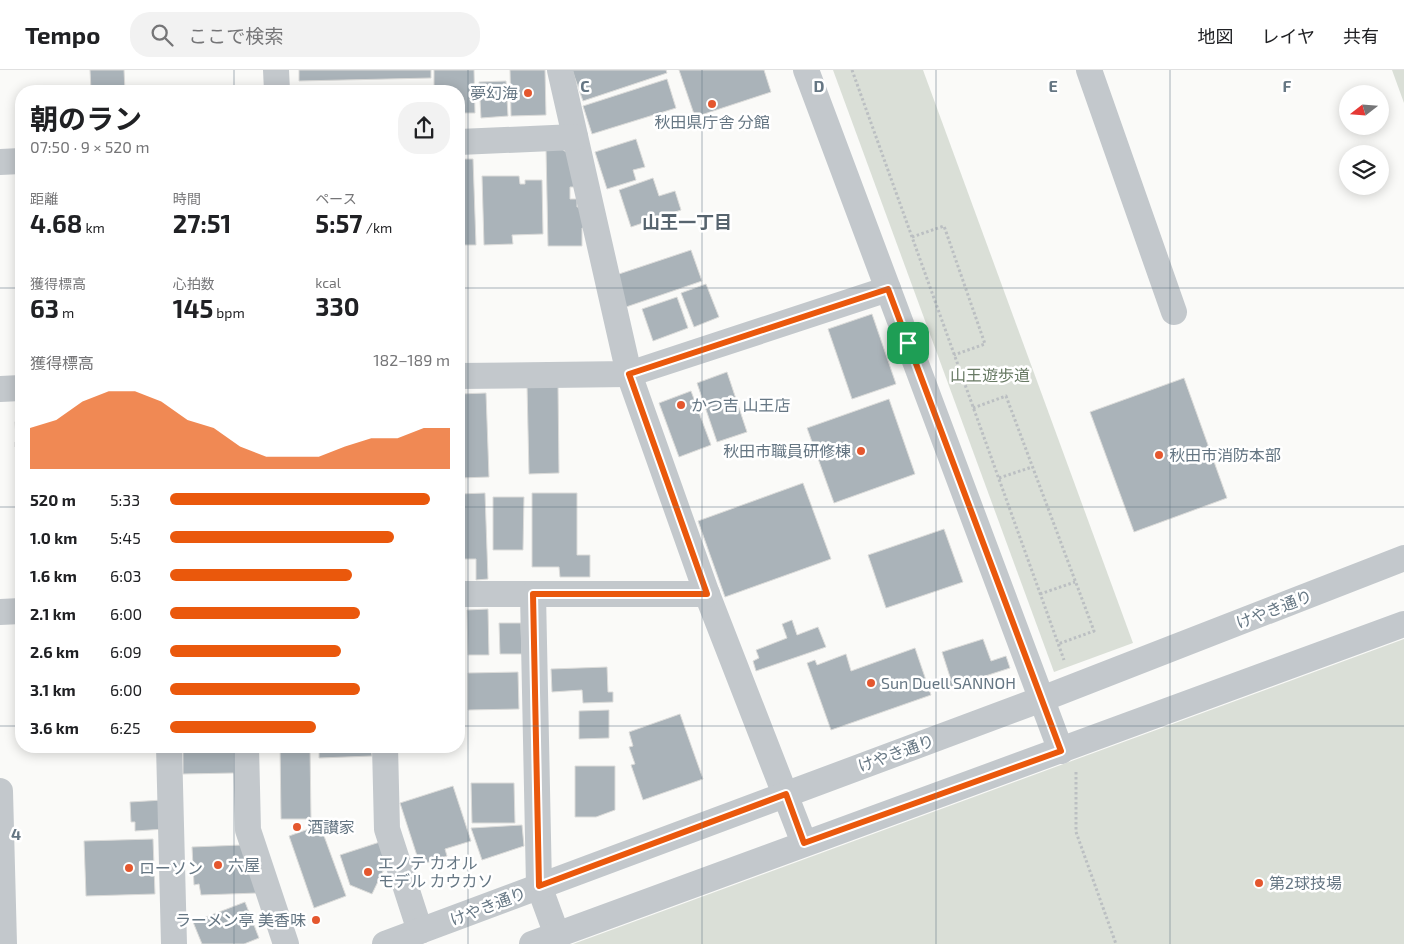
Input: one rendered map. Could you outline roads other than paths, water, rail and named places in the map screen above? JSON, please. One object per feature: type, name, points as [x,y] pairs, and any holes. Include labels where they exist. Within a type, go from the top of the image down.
[{"type":"street","points":[[276,70],[277,85]]},
{"type":"street","points":[[560,70],[629,374],[707,594],[804,843]]},
{"type":"street","points":[[806,70],[1042,700],[1068,760]]},
{"type":"street","points":[[1090,70],[1174,312]]},
{"type":"street","points":[[465,142],[575,136]]},
{"type":"street","points":[[0,162],[15,161]]},
{"type":"street","points":[[465,376],[629,374],[888,289]]},
{"type":"street","points":[[0,389],[15,388]]},
{"type":"street","name":"けやき通り","points":[[385,944],[1042,700],[1404,558]]},
{"type":"street","points":[[465,594],[707,594]]},
{"type":"street","points":[[533,594],[539,886],[557,935]]},
{"type":"street","points":[[0,612],[15,611]]},
{"type":"street","points":[[532,944],[804,843],[1068,760],[1404,624]]},
{"type":"street","points":[[169,753],[174,944]]},
{"type":"street","points":[[246,753],[248,830],[286,944]]},
{"type":"street","points":[[385,753],[387,829],[420,931]]},
{"type":"street","points":[[0,791],[4,944]]},
{"type":"place","name":"夢幻海","points":[[528,93]]},
{"type":"place","name":"秋田県庁舎 分館","points":[[712,104]]},
{"type":"place","name":"かつ吉 山王店","points":[[681,405]]},
{"type":"place","name":"秋田市職員研修棟","points":[[861,451]]},
{"type":"place","name":"秋田市消防本部","points":[[1159,455]]},
{"type":"place","name":"Sun Duell SANNOH","points":[[871,683]]},
{"type":"place","name":"酒讃家","points":[[297,827]]},
{"type":"place","name":"六屋","points":[[218,865]]},
{"type":"place","name":"ローソン","points":[[129,868]]},
{"type":"place","name":"エノテ カオル モデル カウカソ","points":[[368,872]]},
{"type":"place","name":"第2球技場","points":[[1259,883]]},
{"type":"place","name":"ラーメン亭 美香味","points":[[316,920]]},
{"type":"district","name":"山王一丁目","points":[[687,223]]},
{"type":"park label","name":"山王遊歩道","points":[[990,375]]}]
